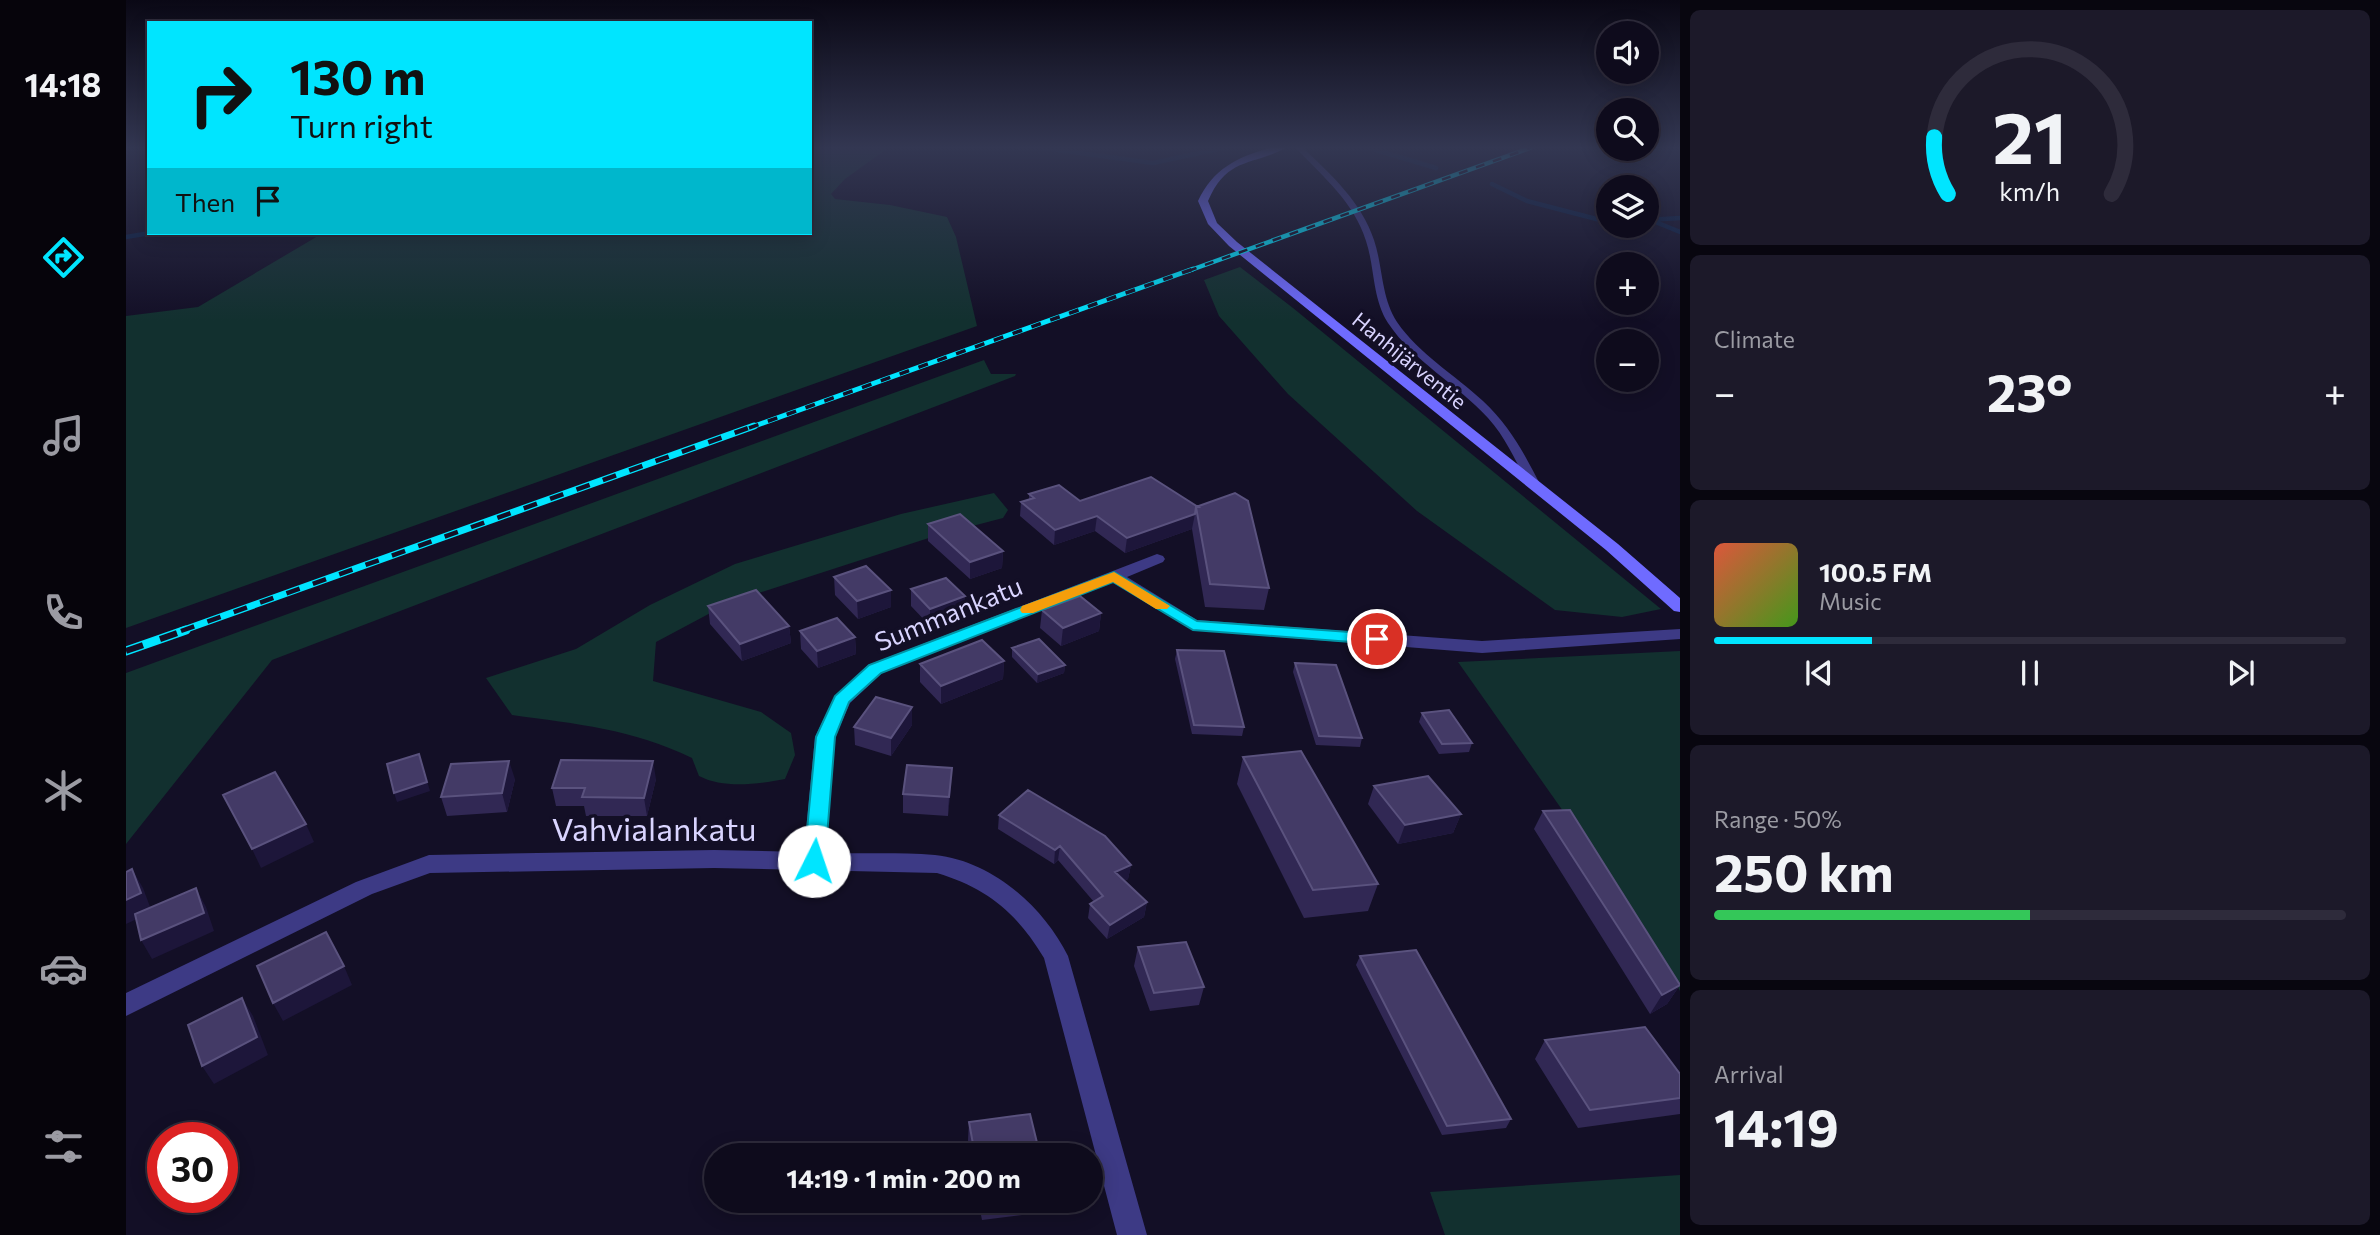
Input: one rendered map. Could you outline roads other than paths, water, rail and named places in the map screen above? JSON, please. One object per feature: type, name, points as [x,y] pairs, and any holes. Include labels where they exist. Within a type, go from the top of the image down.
[{"type":"street","name":"Hanhijärventie","points":[[1205,206],[1213,224],[1233,244],[1612,547],[1680,607]]},
{"type":"street","name":"Summankatu","points":[[814,861],[825,737],[842,700],[875,669],[1157,559]]},
{"type":"street","points":[[1114,576],[1193,625],[1482,647],[1680,634]]},
{"type":"street","name":"Vahvialankatu","points":[[126,1004],[364,888],[429,864],[714,859],[937,863],[976,876],[1010,899],[1040,930],[1056,956],[1132,1235]]},
{"type":"lane","points":[[1352,206],[1369,238],[1383,303],[1392,322],[1418,351],[1493,416],[1515,446],[1534,484]]},
{"type":"waterway","points":[[1545,206],[1596,219]]},
{"type":"waterway","points":[[1659,219],[1680,218]]},
{"type":"waterway","points":[[1659,223],[1680,232]]},
{"type":"waterway","points":[[126,237],[147,234]]},
{"type":"railway","points":[[1188,271],[1370,206]]},
{"type":"railway","points":[[749,428],[1193,269]]},
{"type":"railway","points":[[181,631],[754,426]]},
{"type":"railway","points":[[126,651],[186,630]]}]
